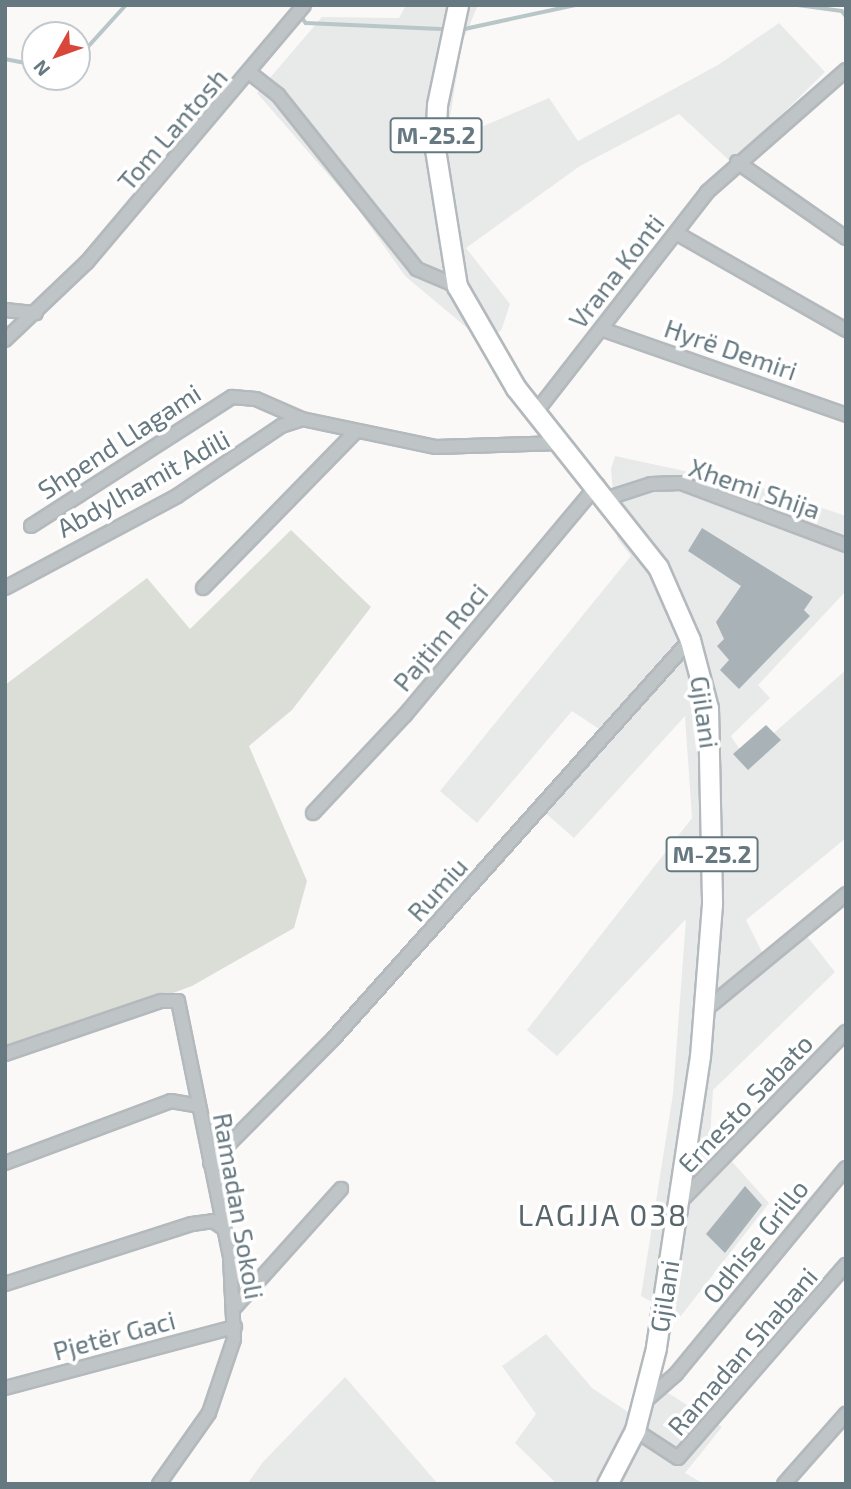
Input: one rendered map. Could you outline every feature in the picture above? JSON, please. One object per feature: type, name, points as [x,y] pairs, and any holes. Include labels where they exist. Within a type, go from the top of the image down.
[{"type":"main road","name":"Gjilani","points":[[458,5],[448,40],[435,149],[457,286],[498,362],[658,567],[691,640],[708,708],[712,766],[705,1010],[677,1205],[643,1403],[635,1430],[607,1484]]},
{"type":"street","points":[[250,73],[304,5]]},
{"type":"street","name":"Vrana Konti","points":[[536,412],[676,233],[737,162],[846,70]]},
{"type":"street","name":"Tom Lantosh","points":[[5,340],[87,262],[250,73],[278,96],[417,269],[457,286]]},
{"type":"street","points":[[737,162],[846,238]]},
{"type":"street","points":[[676,233],[846,330]]},
{"type":"street","points":[[5,310],[36,313]]},
{"type":"street","name":"Hyrë Demiri","points":[[601,329],[846,415]]},
{"type":"street","name":"Shpend Llagami","points":[[31,526],[223,400],[256,399],[302,419],[436,447],[561,443]]},
{"type":"street","name":"Abdylhamit Adili","points":[[5,588],[177,496],[281,426],[302,419]]},
{"type":"street","points":[[203,588],[356,431]]},
{"type":"street","name":"Xhemi Shija","points":[[602,492],[652,484],[681,483],[846,545]]},
{"type":"street","name":"Pajtim Roci","points":[[313,813],[405,715],[602,492]]},
{"type":"street","name":"Rumiu","points":[[210,1163],[325,1048],[691,640]]},
{"type":"street","points":[[705,1010],[846,894]]},
{"type":"street","name":"Ramadan Sokoli","points":[[5,1054],[161,1001],[178,1001],[235,1307],[229,1365],[213,1404],[159,1484]]},
{"type":"street","name":"Ernesto Sabato","points":[[677,1205],[846,1032]]},
{"type":"street","points":[[5,1163],[171,1101],[198,1106]]},
{"type":"street","name":"Odhise Grillo","points":[[643,1403],[676,1374],[846,1168]]},
{"type":"street","points":[[235,1307],[341,1189]]},
{"type":"street","points":[[5,1284],[192,1224],[213,1221],[222,1227]]},
{"type":"street","name":"Ramadan Shabani","points":[[635,1430],[678,1458],[846,1265]]},
{"type":"street","name":"Pjetër Gaci","points":[[5,1388],[234,1327]]},
{"type":"street","points":[[784,1484],[846,1414]]},
{"type":"shaded area","points":[[406,5],[478,5],[462,43],[446,142],[549,98],[578,141],[718,65],[779,23],[825,72],[732,163],[679,114],[580,166],[466,248],[510,304],[501,331],[478,337],[405,276],[358,209],[257,93],[322,17],[399,18]]},
{"type":"shaded area","points":[[615,456],[763,488],[846,516],[846,591],[758,685],[770,698],[731,736],[745,758],[846,670],[846,838],[746,920],[763,954],[798,925],[835,972],[713,1090],[710,1137],[769,1203],[680,1317],[641,1296],[673,1094],[686,919],[557,1056],[527,1030],[692,818],[685,716],[574,838],[534,803],[599,729],[572,711],[477,823],[440,791],[631,556],[617,538],[611,469]]},
{"type":"shaded area","points":[[291,530],[371,607],[292,710],[249,746],[307,881],[294,928],[192,986],[5,1055],[5,685],[147,578],[190,629]]},
{"type":"shaded area","points":[[546,1334],[592,1388],[631,1414],[641,1376],[722,1427],[685,1473],[704,1484],[557,1484],[515,1443],[536,1414],[502,1366]]},
{"type":"shaded area","points":[[345,1377],[438,1484],[247,1484],[263,1462]]},
{"type":"building","points":[[702,528],[813,597],[804,610],[810,616],[739,689],[720,670],[729,660],[717,646],[724,639],[716,622],[741,586],[688,551]]},
{"type":"building","points":[[766,725],[781,740],[748,770],[733,754]]},
{"type":"building","points":[[745,1186],[762,1205],[725,1253],[706,1234]]},
{"type":"waterway","points":[[91,44],[126,5]]},
{"type":"waterway","points":[[460,30],[576,5]]},
{"type":"waterway","points":[[798,5],[842,11],[846,16]]},
{"type":"waterway","points":[[300,15],[306,23],[446,29]]},
{"type":"waterway","points":[[5,59],[21,62]]},
{"type":"district","name":"LAGJJA 038","points":[[603,1214]]}]
